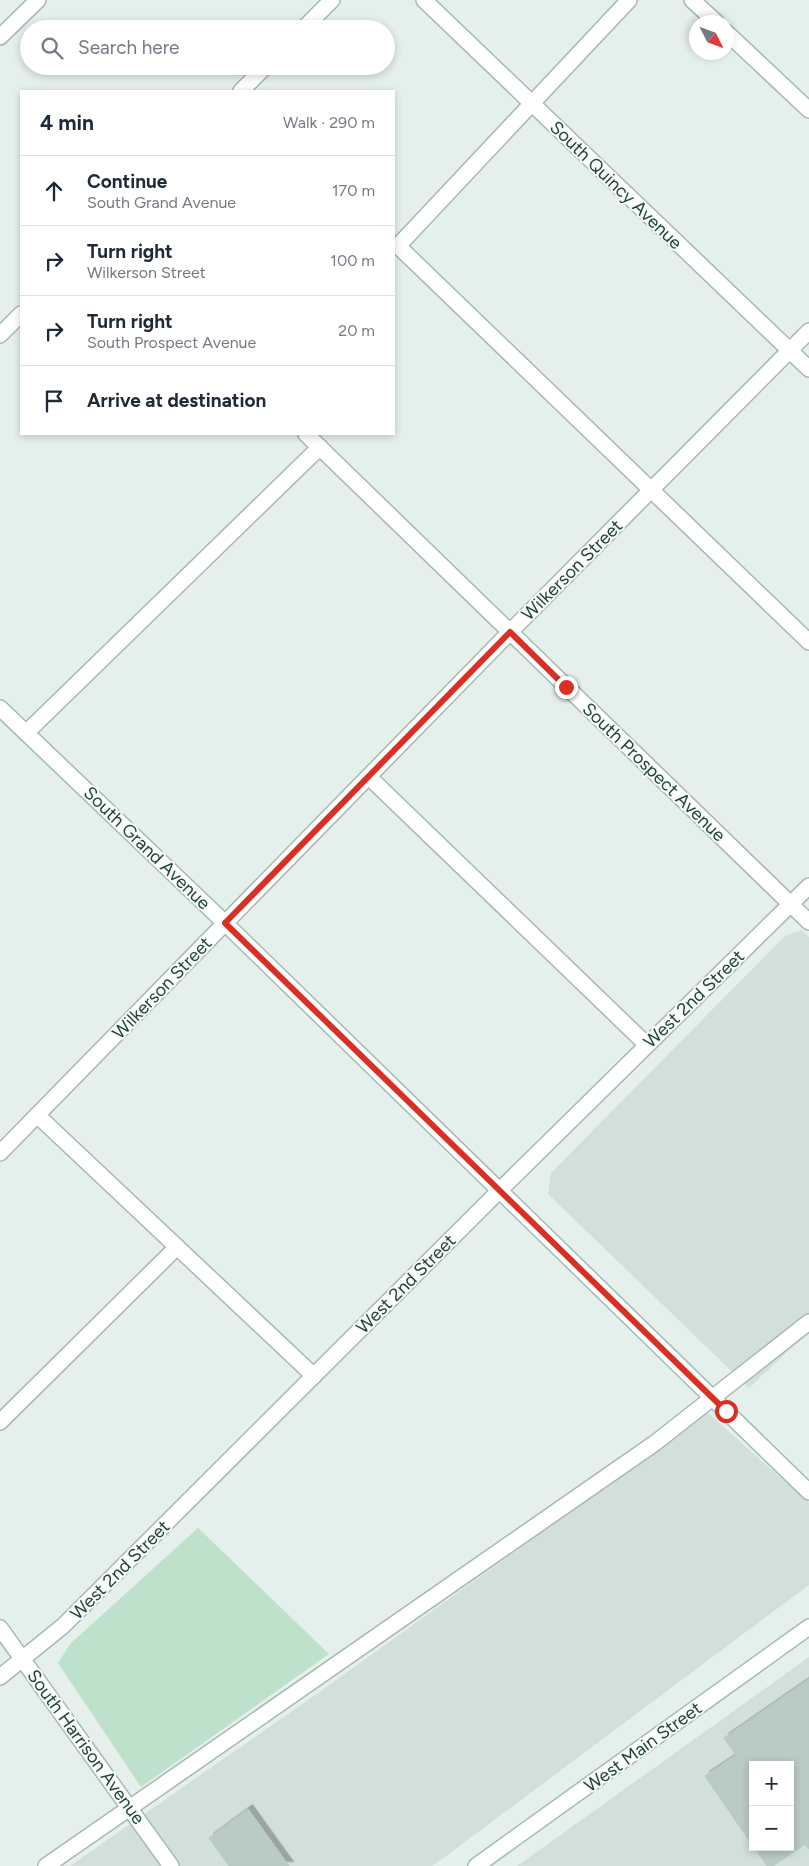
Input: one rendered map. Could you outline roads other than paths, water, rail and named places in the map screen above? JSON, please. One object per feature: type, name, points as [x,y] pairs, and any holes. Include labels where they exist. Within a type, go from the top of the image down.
[{"type":"street","points":[[0,37],[38,0]]},
{"type":"street","points":[[312,20],[332,0]]},
{"type":"street","name":"South Quincy Avenue","points":[[424,0],[809,369]]},
{"type":"street","points":[[629,0],[398,246],[809,642]]},
{"type":"street","points":[[692,0],[708,15]]},
{"type":"street","points":[[734,40],[809,110]]},
{"type":"street","points":[[243,90],[257,75]]},
{"type":"street","points":[[0,335],[20,315]]},
{"type":"street","name":"Wilkerson Street","points":[[0,1153],[510,632],[809,332]]},
{"type":"street","name":"South Prospect Avenue","points":[[307,435],[809,922]]},
{"type":"street","points":[[26,733],[320,447]]},
{"type":"street","name":"South Grand Avenue","points":[[0,708],[225,923],[809,1492]]},
{"type":"street","points":[[369,777],[647,1045]]},
{"type":"street","name":"West 2nd Street","points":[[0,1677],[64,1626],[500,1190],[809,886]]},
{"type":"street","points":[[38,1115],[314,1376]]},
{"type":"street","points":[[0,1422],[177,1247]]},
{"type":"street","points":[[46,1866],[646,1449],[809,1322]]},
{"type":"street","name":"West Main Street","points":[[476,1866],[809,1627]]},
{"type":"street","name":"South Harrison Avenue","points":[[0,1628],[171,1866]]}]
